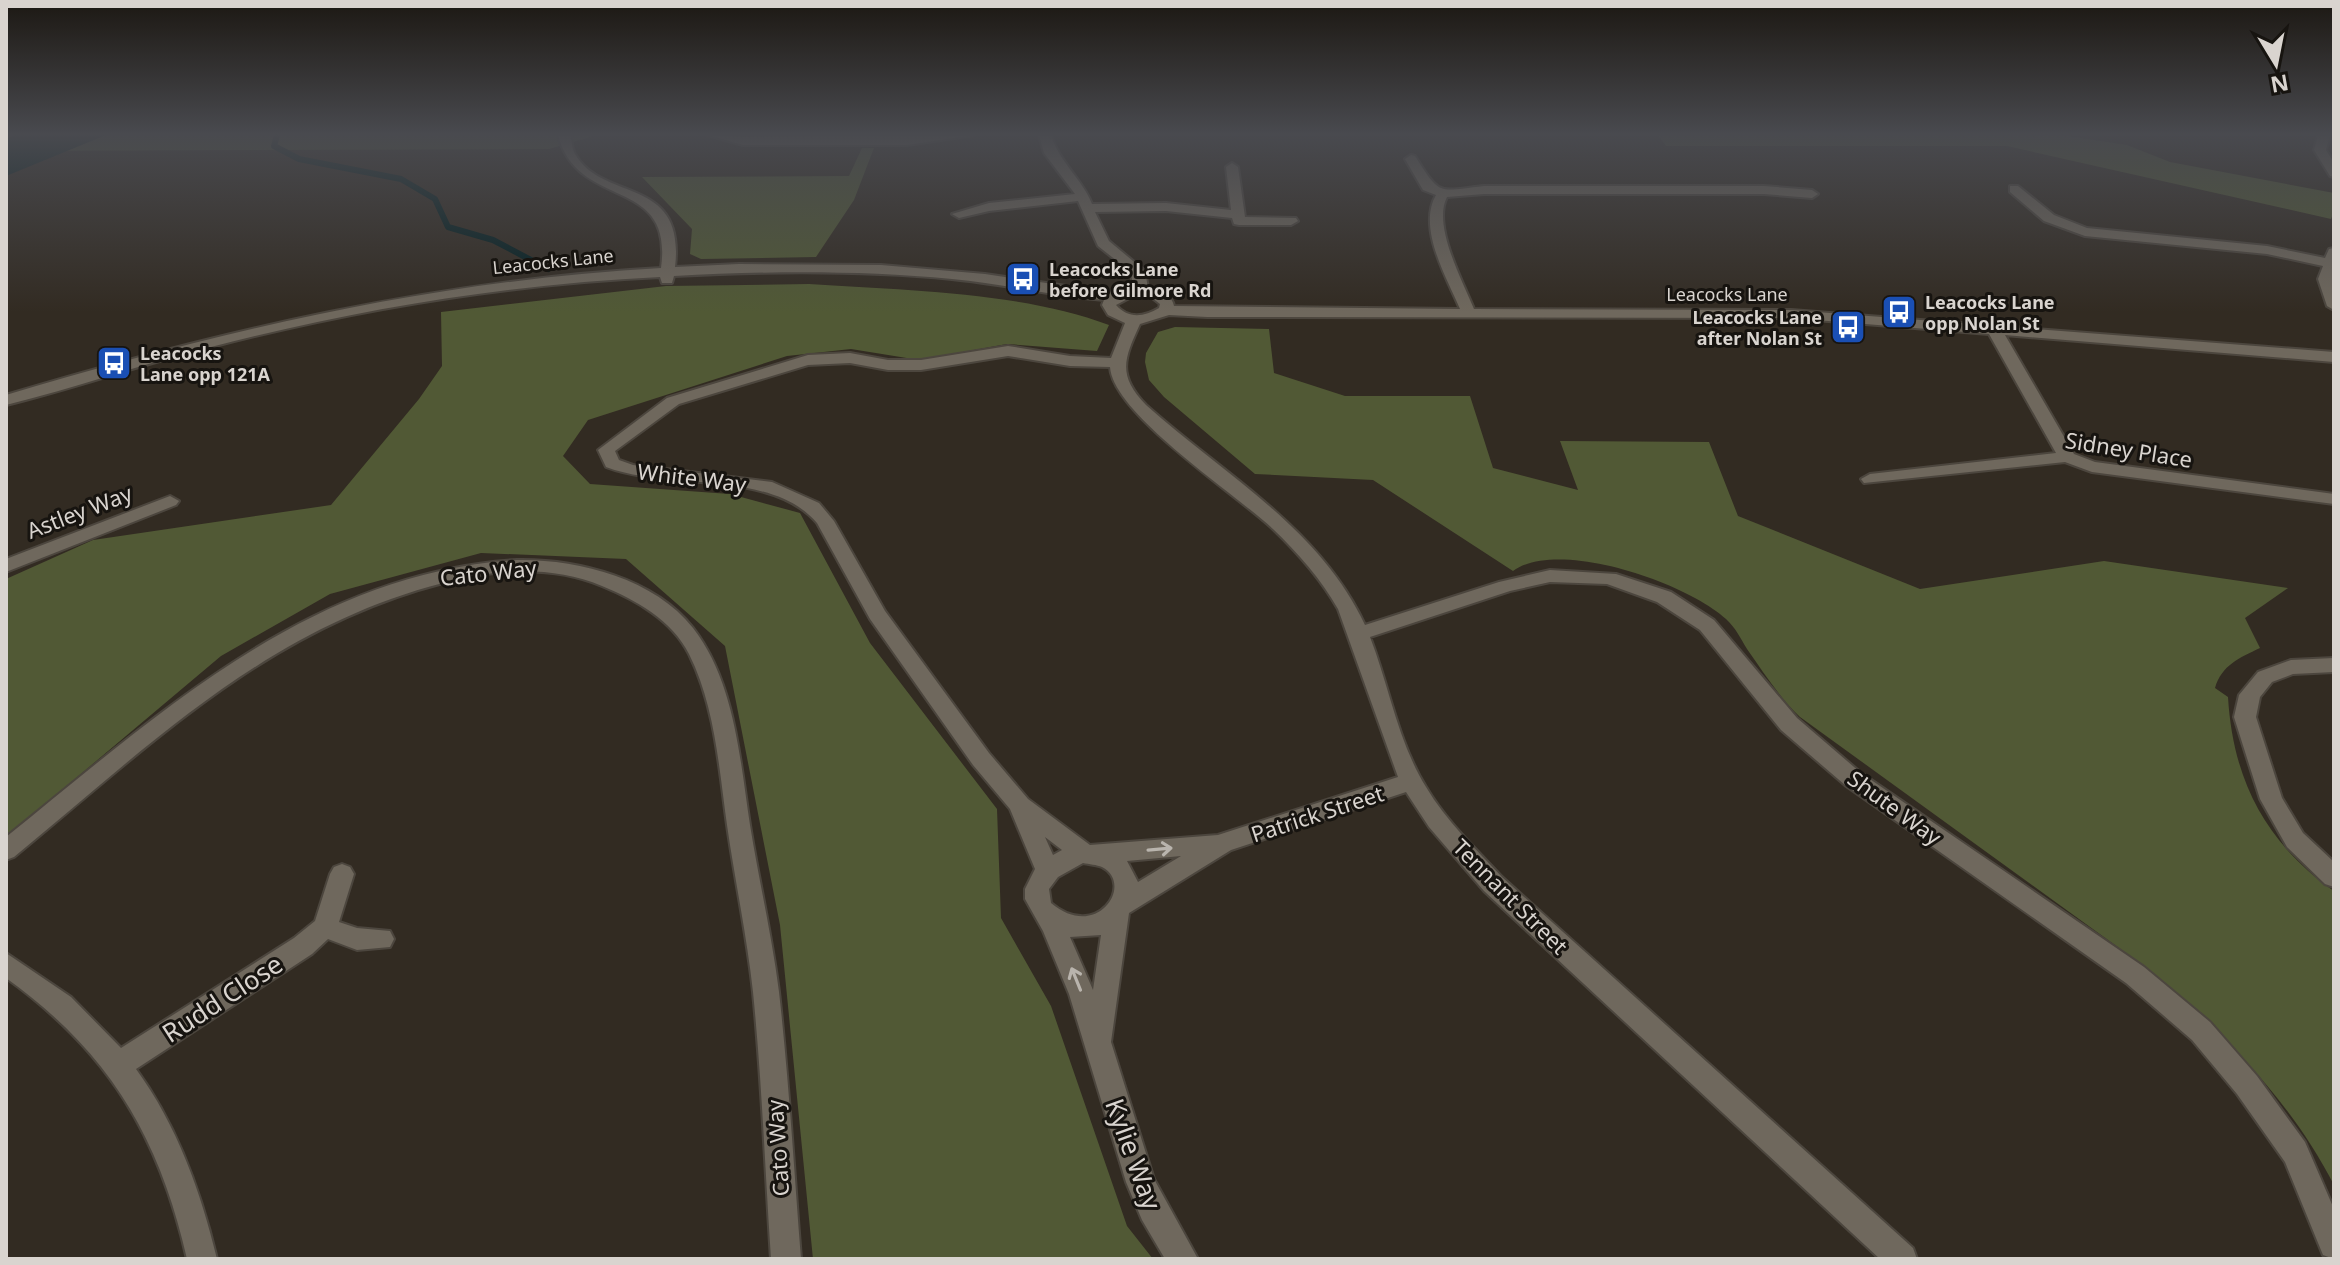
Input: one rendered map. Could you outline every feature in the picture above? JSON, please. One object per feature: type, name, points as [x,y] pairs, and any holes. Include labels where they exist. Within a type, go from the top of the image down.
[{"type":"street","points":[[627,194],[651,207],[664,222],[669,235],[667,275]]},
{"type":"street","points":[[1080,194],[1103,243],[1138,271],[1141,291]]},
{"type":"street","points":[[1235,194],[1239,221],[1291,221]]},
{"type":"street","points":[[1443,194],[1436,207],[1436,228],[1469,314]]},
{"type":"street","points":[[2020,194],[2049,218],[2085,232],[2332,258],[2325,279],[2334,306]]},
{"type":"street","points":[[959,214],[989,207],[1086,202],[1238,215]]},
{"type":"street","name":"Leacocks Lane","points":[[6,400],[211,341],[316,318],[508,286],[667,275],[908,283],[1113,302]]},
{"type":"street","name":"Leacocks Lane","points":[[6,409],[216,350],[375,315],[667,275]]},
{"type":"street","points":[[1141,291],[1161,296],[1167,303],[1166,310],[1152,318],[1134,320],[1121,317],[1113,302],[1141,291]]},
{"type":"street","name":"Leacocks Lane","points":[[1166,310],[1207,313],[1791,314],[2334,357]]},
{"type":"street","points":[[1118,363],[1134,320]]},
{"type":"street","points":[[1994,329],[2067,457]]},
{"type":"street","name":"White Way","points":[[1090,854],[1020,805],[981,759],[877,614],[825,521],[813,507],[772,487],[630,470],[612,463],[606,450],[673,401],[808,360],[850,358],[905,366],[1008,351],[1070,361],[1118,363]]},
{"type":"street","name":"Tennant Street","points":[[1118,363],[1117,374],[1123,387],[1147,415],[1302,546],[1335,587],[1358,634],[1392,738],[1411,782],[1443,827],[1493,884],[1902,1259]]},
{"type":"street","name":"Sidney Place","points":[[1870,479],[2067,457],[2092,467],[2334,499]]},
{"type":"street","name":"Astley Way","points":[[6,566],[170,501]]},
{"type":"street","name":"Cato Way","points":[[6,850],[200,691],[249,656],[309,623],[422,580],[469,571],[521,565],[562,567],[623,586],[686,633],[712,686],[732,781],[766,993],[786,1259]]},
{"type":"street","name":"Shute Way","points":[[1358,634],[1506,586],[1550,576],[1609,578],[1664,597],[1707,625],[1789,724],[1853,779],[2135,975],[2201,1031],[2247,1085],[2295,1152],[2334,1244]]},
{"type":"street","points":[[2334,665],[2291,667],[2265,677],[2250,695],[2245,717],[2271,799],[2295,840],[2334,877]]},
{"type":"street","name":"Patrick Street","points":[[1090,854],[1223,843],[1411,782]]},
{"type":"street","name":"White Way","points":[[1020,805],[1047,869]]},
{"type":"street","name":"Patrick Street","points":[[1121,908],[1223,843]]},
{"type":"street","points":[[1090,854],[1117,864],[1128,882],[1121,908],[1105,922],[1075,928],[1048,916],[1038,894],[1039,881],[1047,869],[1057,861],[1090,854]]},
{"type":"street","points":[[342,874],[325,927],[357,939],[381,939]]},
{"type":"street","name":"Kylie Way","points":[[1099,1043],[1121,908]]},
{"type":"street","name":"Kylie Way","points":[[1048,916],[1099,1043],[1125,1137],[1153,1210],[1183,1259]]},
{"type":"street","name":"Rudd Close","points":[[117,1066],[303,946],[325,927]]},
{"type":"street","points":[[6,964],[49,995],[80,1023],[133,1087],[169,1151],[193,1217],[202,1259]]},
{"type":"green space","points":[[658,194],[856,194],[816,257],[701,259],[690,254],[692,229]]},
{"type":"green space","points":[[2220,194],[2334,194],[2331,219]]},
{"type":"green space","points":[[809,284],[1000,299],[1075,314],[1109,325],[1097,351],[1007,344],[919,360],[851,349],[787,356],[588,420],[563,456],[590,484],[730,494],[800,513],[870,643],[997,809],[1001,918],[1051,1006],[1127,1226],[1153,1259],[813,1259],[780,925],[725,646],[626,559],[481,553],[330,594],[221,656],[6,837],[6,579],[93,540],[331,505],[419,399],[442,366],[441,312],[666,286]]},
{"type":"green space","points":[[1175,327],[1269,329],[1274,373],[1345,396],[1470,396],[1493,468],[1578,490],[1560,441],[1709,442],[1738,516],[1920,589],[2104,561],[2288,588],[2245,618],[2260,648],[2227,668],[2215,688],[2228,697],[2237,756],[2257,808],[2289,852],[2334,891],[2334,1185],[2297,1124],[2275,1096],[2202,1017],[2148,969],[1800,717],[1772,684],[1732,626],[1708,605],[1654,579],[1590,562],[1534,562],[1513,571],[1373,480],[1255,474],[1164,397],[1149,380],[1146,353],[1158,332]]},
{"type":"waterway","points":[[427,194],[435,199],[448,227],[493,240],[548,269]]},
{"type":"place","name":"Leacocks Lane before Gilmore Rd","points":[[1023,279]]},
{"type":"place","name":"Leacocks Lane opp Nolan St","points":[[1899,312]]},
{"type":"place","name":"Leacocks Lane after Nolan St","points":[[1848,327]]},
{"type":"place","name":"Leacocks Lane opp 121A","points":[[114,363]]}]
